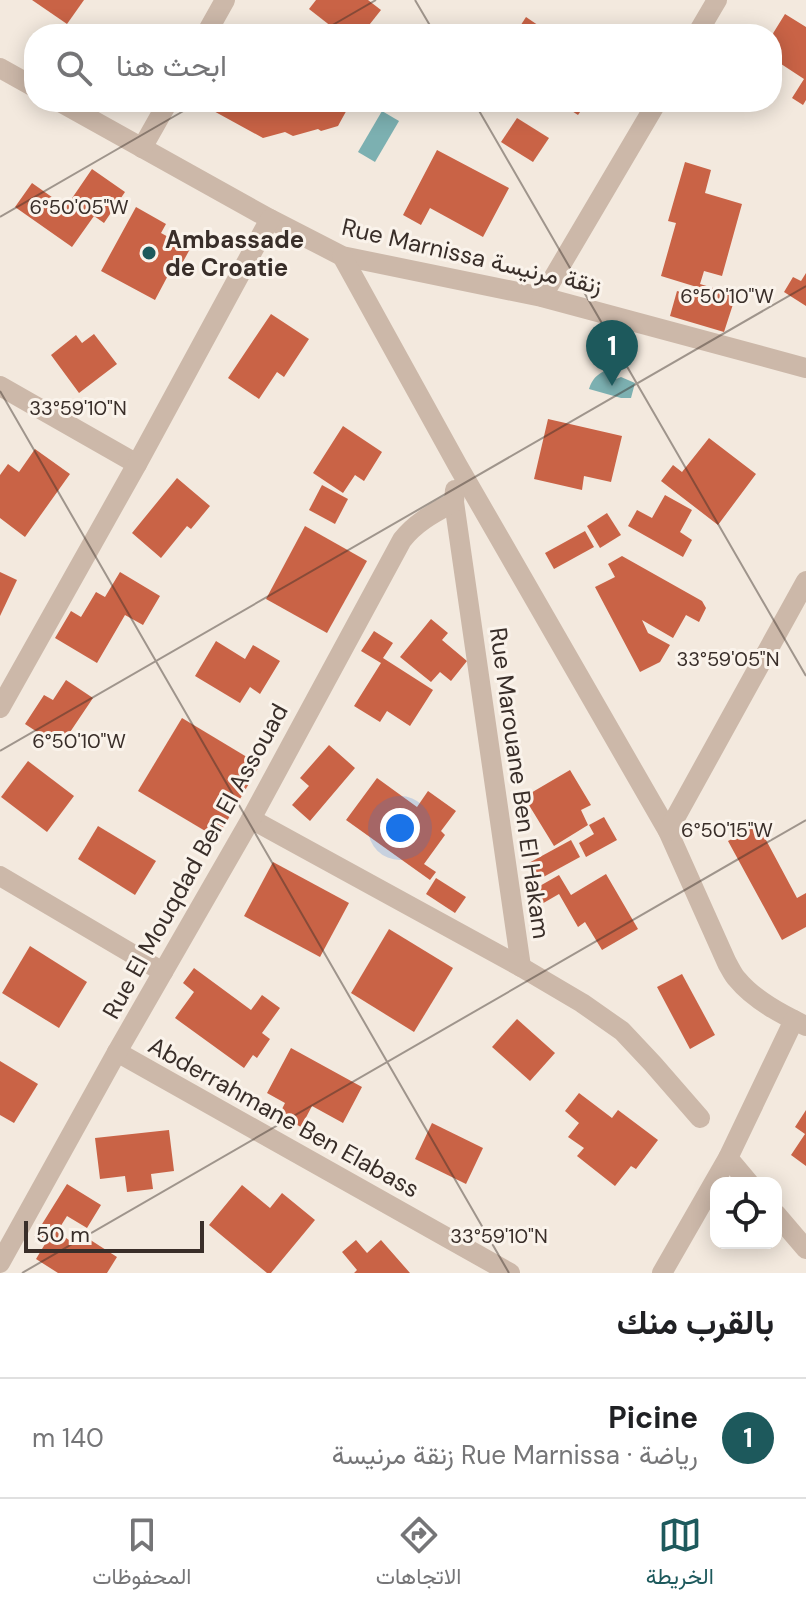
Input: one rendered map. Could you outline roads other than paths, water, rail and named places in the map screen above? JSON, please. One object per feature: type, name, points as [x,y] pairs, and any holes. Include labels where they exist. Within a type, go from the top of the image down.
[{"type":"street","points":[[212,24],[225,0]]},
{"type":"street","points":[[703,24],[717,0]]},
{"type":"street","points":[[0,68],[24,81]]},
{"type":"street","name":"Rue Marnissa زنقة مرنيسة","points":[[78,112],[342,256],[542,297],[806,368]]},
{"type":"street","points":[[142,148],[162,112]]},
{"type":"street","points":[[542,297],[651,112]]},
{"type":"street","points":[[0,708],[270,219]]},
{"type":"street","points":[[342,256],[458,466],[668,831],[718,945],[738,980],[768,1005],[800,1023],[662,1273]]},
{"type":"street","points":[[0,386],[137,464]]},
{"type":"street","name":"Rue Marouane Ben El Hakam","points":[[458,466],[454,502],[521,967],[622,1031],[700,1118]]},
{"type":"street","name":"Rue El Mouqdad Ben El Assouad","points":[[0,1263],[251,819],[402,540],[424,518],[454,502]]},
{"type":"street","points":[[668,831],[806,581]]},
{"type":"street","points":[[251,819],[521,967]]},
{"type":"street","points":[[0,876],[163,972]]},
{"type":"street","name":"Abderrahmane Ben Elabass","points":[[117,1052],[510,1273]]},
{"type":"street","points":[[728,1158],[744,1177]]},
{"type":"street","points":[[782,1221],[806,1249]]},
{"type":"water","points":[[381,112],[399,121],[375,162],[358,152]]},
{"type":"water","points":[[607,370],[612,378],[621,377],[635,383],[631,398],[589,389],[595,377]]},
{"type":"place","name":"Ambassade de Croatie","points":[[149,253]]},
{"type":"place","name":"Picine","points":[[612,386]]}]
